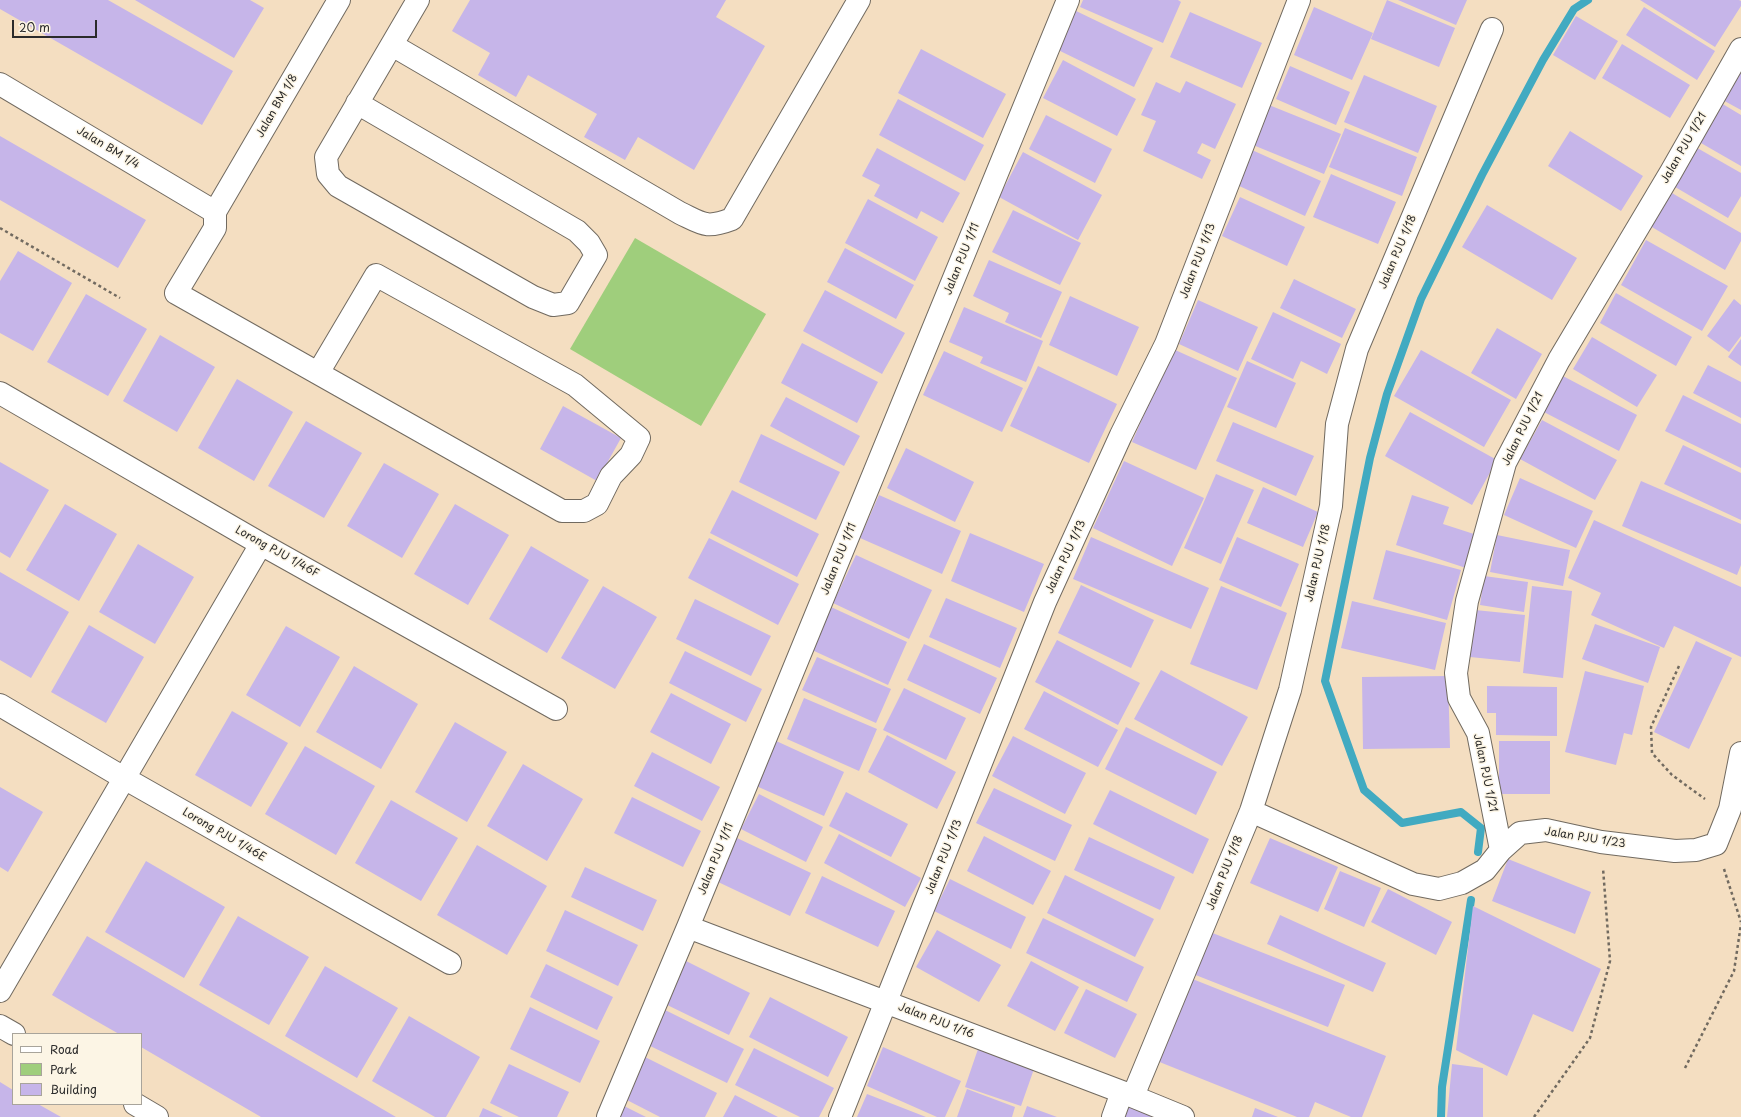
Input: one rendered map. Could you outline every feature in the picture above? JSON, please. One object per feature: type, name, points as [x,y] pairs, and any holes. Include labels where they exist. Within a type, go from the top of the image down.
[{"type":"street","name":"Jalan BM 1/8","points":[[215,212],[339,0]]},
{"type":"street","points":[[357,103],[577,232],[589,243],[596,255],[568,303],[553,305],[533,297],[338,186],[328,174],[326,157],[357,103],[418,0]]},
{"type":"street","points":[[392,45],[680,213],[704,224],[717,225],[732,219],[859,0]]},
{"type":"street","name":"Jalan PJU 1/11","points":[[608,1117],[688,927],[1068,0]]},
{"type":"street","name":"Jalan PJU 1/13","points":[[840,1117],[1045,602],[1121,436],[1166,344],[1299,0]]},
{"type":"street","name":"Jalan PJU 1/18","points":[[1113,1117],[1128,1094],[1251,811],[1290,690],[1331,506],[1337,424],[1357,349],[1492,29]]},
{"type":"street","name":"Jalan PJU 1/21","points":[[1500,850],[1478,733],[1459,698],[1456,673],[1467,601],[1505,463],[1558,360],[1671,172],[1741,49]]},
{"type":"street","name":"Jalan BM 1/4","points":[[0,84],[215,212]]},
{"type":"street","points":[[215,212],[215,228],[176,293],[562,511],[584,511],[597,504],[611,476],[631,455],[639,438],[575,385],[376,274],[318,373]]},
{"type":"street","name":"Lorong PJU 1/46F","points":[[0,393],[261,544],[556,709]]},
{"type":"street","points":[[0,991],[261,544]]},
{"type":"street","name":"Lorong PJU 1/46E","points":[[0,705],[124,778],[450,963]]},
{"type":"street","points":[[1716,844],[1730,809],[1741,753]]},
{"type":"street","name":"Jalan PJU 1/23","points":[[1251,811],[1413,884],[1439,889],[1462,883],[1485,870],[1500,850],[1520,833],[1546,830],[1601,842],[1675,851],[1696,850],[1716,844]]},
{"type":"street","name":"Jalan PJU 1/16","points":[[688,927],[1128,1094],[1183,1117]]},
{"type":"street","points":[[0,1026],[12,1033]]},
{"type":"street","points":[[136,1105],[157,1117]]},
{"type":"path","points":[[0,228],[120,298]]},
{"type":"path","points":[[1679,666],[1651,727],[1652,753],[1672,775],[1708,801],[1730,809]]},
{"type":"path","points":[[1534,1117],[1590,1038],[1610,961],[1601,842]]},
{"type":"path","points":[[1685,1068],[1734,971],[1741,923],[1716,844]]},
{"type":"green space","points":[[635,238],[766,314],[701,426],[570,349]]},
{"type":"building","points":[[0,0],[108,0],[233,71],[202,125],[0,9]]},
{"type":"building","points":[[135,0],[250,0],[264,8],[234,58]]},
{"type":"building","points":[[470,0],[726,0],[716,17],[765,46],[694,170],[638,137],[625,160],[584,137],[597,114],[528,75],[516,97],[478,75],[490,53],[452,31]]},
{"type":"building","points":[[1083,0],[1178,0],[1181,2],[1163,43],[1080,7]]},
{"type":"building","points":[[1387,0],[1455,28],[1439,67],[1371,39]]},
{"type":"building","points":[[1398,0],[1467,0],[1456,25]]},
{"type":"building","points":[[1640,0],[1739,0],[1741,1],[1741,6],[1715,47]]},
{"type":"building","points":[[1314,7],[1373,33],[1352,80],[1294,55]]},
{"type":"building","points":[[1644,7],[1715,51],[1697,80],[1626,35]]},
{"type":"building","points":[[1074,10],[1153,48],[1134,87],[1056,49]]},
{"type":"building","points":[[1190,12],[1262,43],[1242,88],[1170,57]]},
{"type":"building","points":[[1576,16],[1618,41],[1595,80],[1553,55]]},
{"type":"building","points":[[1622,44],[1690,85],[1670,118],[1602,78]]},
{"type":"building","points":[[921,49],[1006,94],[983,138],[898,93]]},
{"type":"building","points":[[1741,59],[1741,110],[1719,98]]},
{"type":"building","points":[[1063,60],[1136,99],[1117,136],[1043,98]]},
{"type":"building","points":[[1290,66],[1350,92],[1336,125],[1276,99]]},
{"type":"building","points":[[1364,75],[1437,106],[1418,153],[1344,122]]},
{"type":"building","points":[[1186,81],[1236,104],[1215,149],[1202,143],[1197,153],[1211,160],[1202,179],[1143,151],[1156,121],[1141,115],[1156,82],[1180,93]]},
{"type":"building","points":[[898,99],[984,145],[965,181],[879,135]]},
{"type":"building","points":[[1716,100],[1741,115],[1741,166],[1694,139]]},
{"type":"building","points":[[1269,105],[1341,134],[1324,174],[1253,145]]},
{"type":"building","points":[[1046,115],[1112,149],[1095,183],[1029,149]]},
{"type":"building","points":[[1345,128],[1417,157],[1402,196],[1329,167]]},
{"type":"building","points":[[1570,131],[1643,176],[1621,211],[1548,166]]},
{"type":"building","points":[[0,136],[146,220],[118,268],[0,200]]},
{"type":"building","points":[[1692,145],[1741,173],[1741,196],[1728,218],[1670,184]]},
{"type":"building","points":[[877,148],[960,193],[943,223],[921,211],[917,219],[874,196],[880,185],[862,176]]},
{"type":"building","points":[[1252,150],[1321,181],[1305,216],[1237,185]]},
{"type":"building","points":[[1023,152],[1102,195],[1078,240],[999,197]]},
{"type":"building","points":[[1331,174],[1396,202],[1378,244],[1313,217]]},
{"type":"building","points":[[1665,189],[1741,233],[1741,241],[1725,270],[1645,223]]},
{"type":"building","points":[[1240,197],[1305,227],[1287,266],[1222,236]]},
{"type":"building","points":[[868,199],[938,237],[915,281],[845,243]]},
{"type":"building","points":[[1487,205],[1577,258],[1552,300],[1462,247]]},
{"type":"building","points":[[1013,210],[1081,243],[1060,285],[992,252]]},
{"type":"building","points":[[1646,240],[1728,286],[1702,331],[1621,285]]},
{"type":"building","points":[[845,248],[914,285],[896,319],[827,282]]},
{"type":"building","points":[[18,251],[72,283],[33,351],[0,333],[0,281]]},
{"type":"building","points":[[989,260],[1062,292],[1041,338],[1005,322],[1009,313],[973,296]]},
{"type":"building","points":[[1294,279],[1356,309],[1342,338],[1280,308]]},
{"type":"building","points":[[825,290],[905,333],[882,374],[803,331]]},
{"type":"building","points":[[1616,293],[1692,337],[1676,366],[1600,323]]},
{"type":"building","points":[[86,294],[147,329],[108,396],[47,362]]},
{"type":"building","points":[[1070,296],[1139,327],[1117,376],[1049,345]]},
{"type":"building","points":[[1734,299],[1741,305],[1741,336],[1729,352],[1707,336]]},
{"type":"building","points":[[1198,300],[1258,327],[1238,371],[1179,344]]},
{"type":"building","points":[[964,307],[1043,341],[1026,382],[980,363],[983,357],[949,342]]},
{"type":"building","points":[[1273,312],[1341,344],[1327,374],[1301,361],[1293,379],[1251,359]]},
{"type":"building","points":[[1497,328],[1542,354],[1516,399],[1471,373]]},
{"type":"building","points":[[160,335],[215,367],[177,432],[123,401]]},
{"type":"building","points":[[1592,337],[1657,375],[1637,407],[1573,369]]},
{"type":"building","points":[[1741,339],[1741,366],[1728,357]]},
{"type":"building","points":[[802,343],[878,382],[857,423],[781,383]]},
{"type":"building","points":[[1173,349],[1237,378],[1196,470],[1132,442]]},
{"type":"building","points":[[1421,350],[1511,400],[1484,447],[1394,396]]},
{"type":"building","points":[[944,351],[1023,388],[1002,432],[923,395]]},
{"type":"building","points":[[1247,361],[1296,383],[1276,428],[1227,407]]},
{"type":"building","points":[[1708,365],[1741,382],[1741,418],[1693,393]]},
{"type":"building","points":[[1038,366],[1117,404],[1089,463],[1010,426]]},
{"type":"building","points":[[1561,375],[1637,415],[1619,451],[1542,411]]},
{"type":"building","points":[[237,379],[293,412],[254,481],[198,448]]},
{"type":"building","points":[[1683,395],[1741,424],[1741,468],[1665,431]]},
{"type":"building","points":[[786,397],[860,436],[844,466],[770,426]]},
{"type":"building","points":[[563,406],[621,438],[597,481],[540,449]]},
{"type":"building","points":[[1410,412],[1497,460],[1472,505],[1385,456]]},
{"type":"building","points":[[1542,420],[1617,460],[1595,500],[1520,459]]},
{"type":"building","points":[[306,421],[362,453],[324,518],[268,486]]},
{"type":"building","points":[[1233,422],[1314,456],[1296,496],[1216,461]]},
{"type":"building","points":[[761,434],[840,472],[816,520],[739,482]]},
{"type":"building","points":[[1683,445],[1741,473],[1741,520],[1664,484]]},
{"type":"building","points":[[906,448],[974,482],[955,522],[887,488]]},
{"type":"building","points":[[1124,461],[1204,498],[1172,566],[1093,528]]},
{"type":"building","points":[[0,462],[49,490],[10,558],[0,552]]},
{"type":"building","points":[[384,463],[439,494],[402,558],[347,526]]},
{"type":"building","points":[[1216,474],[1254,490],[1221,564],[1184,548]]},
{"type":"building","points":[[1520,478],[1593,511],[1576,548],[1504,515]]},
{"type":"building","points":[[1641,481],[1741,524],[1741,565],[1737,575],[1622,526]]},
{"type":"building","points":[[1263,487],[1318,512],[1303,547],[1247,523]]},
{"type":"building","points":[[732,490],[819,534],[797,577],[710,533]]},
{"type":"building","points":[[879,495],[961,531],[942,574],[860,538]]},
{"type":"building","points":[[1412,495],[1449,507],[1443,524],[1477,535],[1466,568],[1396,545]]},
{"type":"building","points":[[65,504],[117,534],[79,601],[26,570]]},
{"type":"building","points":[[455,504],[509,535],[468,605],[414,574]]},
{"type":"building","points":[[1594,520],[1741,587],[1741,657],[1674,626],[1664,648],[1591,615],[1601,593],[1568,578]]},
{"type":"building","points":[[970,533],[1044,564],[1024,612],[951,581]]},
{"type":"building","points":[[1497,535],[1570,550],[1563,586],[1490,572]]},
{"type":"building","points":[[1091,537],[1209,588],[1191,629],[1073,579]]},
{"type":"building","points":[[1237,537],[1299,564],[1281,607],[1219,580]]},
{"type":"building","points":[[709,538],[799,584],[778,625],[688,578]]},
{"type":"building","points":[[138,544],[194,577],[155,644],[99,612]]},
{"type":"building","points":[[531,546],[589,580],[547,653],[489,619]]},
{"type":"building","points":[[1386,550],[1461,570],[1447,620],[1373,599]]},
{"type":"building","points":[[856,555],[932,590],[909,639],[833,603]]},
{"type":"building","points":[[0,572],[69,612],[31,678],[0,660]]},
{"type":"building","points":[[1484,576],[1528,582],[1524,612],[1480,605]]},
{"type":"building","points":[[1081,585],[1154,620],[1131,668],[1058,633]]},
{"type":"building","points":[[603,586],[657,617],[615,689],[561,658]]},
{"type":"building","points":[[1221,586],[1287,613],[1257,690],[1190,664]]},
{"type":"building","points":[[1532,586],[1572,591],[1563,678],[1523,673]]},
{"type":"building","points":[[946,598],[1017,628],[1000,668],[929,637]]},
{"type":"building","points":[[695,599],[771,636],[751,676],[676,639]]},
{"type":"building","points":[[1352,601],[1446,623],[1435,670],[1341,648]]},
{"type":"building","points":[[831,607],[907,642],[888,685],[812,650]]},
{"type":"building","points":[[1475,610],[1525,615],[1520,662],[1470,657]]},
{"type":"building","points":[[1595,624],[1660,647],[1648,683],[1582,659]]},
{"type":"building","points":[[89,625],[144,657],[106,723],[51,692]]},
{"type":"building","points":[[286,626],[340,657],[300,727],[246,695]]},
{"type":"building","points":[[1057,640],[1140,683],[1118,725],[1035,682]]},
{"type":"building","points":[[1696,641],[1732,658],[1689,749],[1654,732]]},
{"type":"building","points":[[924,644],[997,678],[980,714],[907,680]]},
{"type":"building","points":[[685,651],[762,689],[746,722],[669,683]]},
{"type":"building","points":[[817,657],[891,689],[876,723],[802,690]]},
{"type":"building","points":[[354,666],[418,704],[381,769],[316,732]]},
{"type":"building","points":[[1161,670],[1248,717],[1222,766],[1134,719]]},
{"type":"building","points":[[1585,671],[1644,686],[1632,735],[1624,733],[1616,765],[1565,752]]},
{"type":"building","points":[[1448,676],[1450,748],[1363,749],[1362,677]]},
{"type":"building","points":[[1487,686],[1557,687],[1557,736],[1496,735],[1496,713],[1487,713]]},
{"type":"building","points":[[904,688],[966,718],[946,760],[883,730]]},
{"type":"building","points":[[1044,691],[1118,730],[1098,767],[1024,729]]},
{"type":"building","points":[[671,693],[731,724],[711,764],[650,732]]},
{"type":"building","points":[[804,698],[877,729],[859,771],[787,739]]},
{"type":"building","points":[[232,711],[288,743],[251,807],[195,775]]},
{"type":"building","points":[[455,722],[507,752],[467,822],[415,792]]},
{"type":"building","points":[[1126,727],[1217,772],[1196,815],[1105,769]]},
{"type":"building","points":[[887,735],[956,772],[937,809],[868,772]]},
{"type":"building","points":[[1013,736],[1086,773],[1065,814],[992,776]]},
{"type":"building","points":[[774,740],[844,772],[824,816],[754,785]]},
{"type":"building","points":[[1499,741],[1550,741],[1550,794],[1499,794]]},
{"type":"building","points":[[305,746],[375,786],[336,855],[265,814]]},
{"type":"building","points":[[652,752],[720,787],[702,821],[634,786]]},
{"type":"building","points":[[523,764],[583,799],[547,861],[487,826]]},
{"type":"building","points":[[0,787],[43,812],[8,872],[0,867]]},
{"type":"building","points":[[994,788],[1072,825],[1055,861],[976,823]]},
{"type":"building","points":[[1110,790],[1209,839],[1193,874],[1093,824]]},
{"type":"building","points":[[846,792],[908,824],[891,857],[829,826]]},
{"type":"building","points":[[759,794],[823,827],[806,862],[741,829]]},
{"type":"building","points":[[632,797],[701,831],[683,867],[614,833]]},
{"type":"building","points":[[391,800],[458,838],[421,901],[355,863]]},
{"type":"building","points":[[839,834],[921,878],[905,907],[824,863]]},
{"type":"building","points":[[984,836],[1051,871],[1033,905],[967,871]]},
{"type":"building","points":[[1089,837],[1175,877],[1160,910],[1074,870]]},
{"type":"building","points":[[737,838],[811,873],[790,916],[716,881]]},
{"type":"building","points":[[1270,838],[1338,867],[1318,912],[1250,883]]},
{"type":"building","points":[[477,845],[547,886],[507,955],[437,915]]},
{"type":"building","points":[[1508,859],[1591,892],[1575,934],[1492,901]]},
{"type":"building","points":[[146,861],[225,907],[184,978],[105,932]]},
{"type":"building","points":[[585,867],[657,900],[643,931],[571,897]]},
{"type":"building","points":[[1340,871],[1381,888],[1364,927],[1324,909]]},
{"type":"building","points":[[1065,875],[1154,919],[1135,957],[1047,913]]},
{"type":"building","points":[[822,876],[895,911],[878,947],[805,913]]},
{"type":"building","points":[[950,879],[1026,917],[1011,949],[934,911]]},
{"type":"building","points":[[1388,889],[1452,922],[1436,955],[1371,922]]},
{"type":"building","points":[[1473,906],[1601,969],[1573,1032],[1533,1014],[1507,1076],[1456,1050]]},
{"type":"building","points":[[565,910],[638,945],[618,986],[546,951]]},
{"type":"building","points":[[1280,915],[1386,963],[1373,992],[1267,944]]},
{"type":"building","points":[[238,916],[309,957],[269,1025],[199,985]]},
{"type":"building","points":[[1043,918],[1144,967],[1127,1002],[1026,953]]},
{"type":"building","points":[[937,930],[1001,965],[979,1002],[916,967]]},
{"type":"building","points":[[1210,932],[1345,985],[1328,1027],[1193,974]]},
{"type":"building","points":[[87,936],[396,1117],[261,1117],[142,1048],[142,1033],[117,1033],[52,995]]},
{"type":"building","points":[[682,959],[750,993],[729,1035],[661,1002]]},
{"type":"building","points":[[1031,961],[1079,987],[1055,1031],[1007,1006]]},
{"type":"building","points":[[546,964],[613,997],[597,1030],[530,997]]},
{"type":"building","points":[[325,966],[398,1008],[357,1078],[285,1036]]},
{"type":"building","points":[[1190,978],[1386,1056],[1362,1117],[1351,1117],[1315,1102],[1309,1117],[1297,1117],[1157,1061]]},
{"type":"building","points":[[1086,989],[1137,1014],[1115,1058],[1064,1033]]},
{"type":"building","points":[[770,997],[848,1037],[828,1077],[749,1037]]},
{"type":"building","points":[[530,1007],[600,1041],[580,1083],[510,1049]]},
{"type":"building","points":[[663,1009],[744,1049],[727,1083],[646,1044]]},
{"type":"building","points":[[409,1016],[480,1057],[446,1117],[435,1117],[372,1081]]},
{"type":"building","points":[[883,1047],[961,1081],[945,1117],[937,1117],[867,1086]]},
{"type":"building","points":[[754,1048],[834,1088],[819,1117],[800,1117],[735,1085]]},
{"type":"building","points":[[978,1049],[1034,1069],[1021,1106],[965,1087]]},
{"type":"building","points":[[643,1056],[717,1093],[705,1117],[660,1117],[623,1098]]},
{"type":"building","points":[[509,1064],[569,1092],[557,1117],[519,1117],[490,1103]]},
{"type":"building","points":[[1452,1064],[1483,1068],[1483,1117],[1447,1117]]},
{"type":"building","points":[[0,1082],[12,1089],[12,1105],[40,1105],[61,1117],[0,1117]]},
{"type":"building","points":[[967,1089],[1015,1107],[1012,1117],[957,1117]]},
{"type":"building","points":[[867,1094],[926,1117],[857,1117]]},
{"type":"building","points":[[735,1095],[778,1117],[723,1117]]},
{"type":"building","points":[[620,1104],[646,1117],[614,1117]]},
{"type":"building","points":[[1125,1105],[1154,1117],[1120,1117]]},
{"type":"building","points":[[1027,1106],[1057,1117],[1023,1117]]},
{"type":"building","points":[[483,1108],[503,1117],[479,1117]]},
{"type":"building","points":[[1255,1108],[1278,1117],[1252,1117]]},
{"type":"waterway","points":[[1478,852],[1481,828],[1461,812],[1402,823],[1364,790],[1325,681],[1370,458],[1387,394],[1421,299],[1482,175],[1543,60],[1574,9],[1588,0]]},
{"type":"waterway","points":[[1441,1117],[1442,1087],[1471,900]]}]
